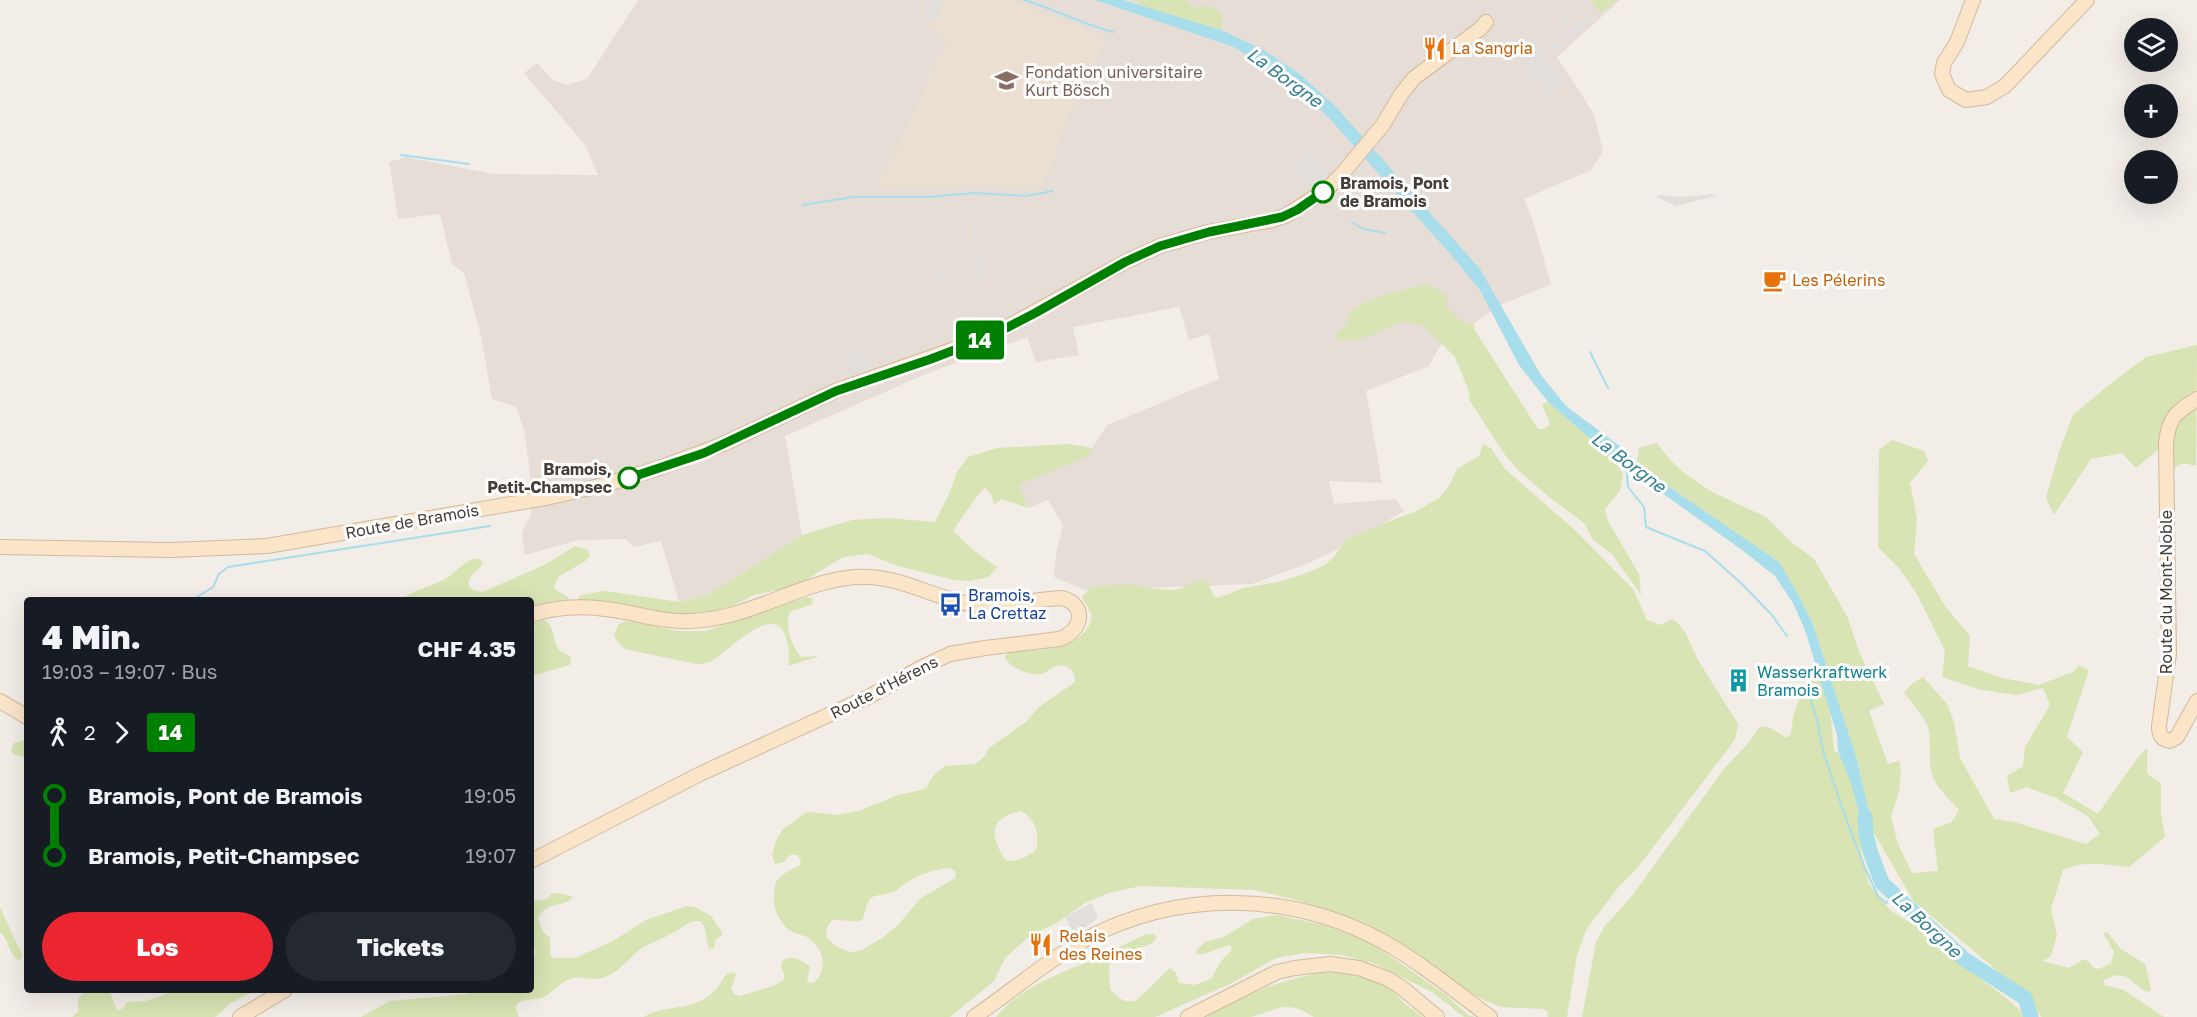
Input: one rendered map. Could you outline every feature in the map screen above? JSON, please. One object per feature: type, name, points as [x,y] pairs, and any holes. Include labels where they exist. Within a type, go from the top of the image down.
[{"type":"street","points":[[1972,0],[1957,42],[1944,63],[1942,74],[1949,90],[1966,100],[1987,97],[2005,86],[2087,0]]},
{"type":"street","name":"Route de Bramois","points":[[2,547],[170,550],[267,546],[531,501],[608,484],[704,453],[836,391],[991,336],[1125,262],[1160,246],[1209,232],[1273,220],[1287,215],[1327,189],[1374,136],[1414,78],[1480,30],[1486,22]]},
{"type":"street","name":"Route du Mont-Noble","points":[[2197,399],[2172,417],[2166,443],[2169,654],[2159,726],[2159,734],[2163,740],[2170,741],[2177,737],[2197,701]]},
{"type":"street","name":"Route d'Hérens","points":[[534,614],[552,609],[581,606],[680,621],[713,620],[839,579],[873,577],[892,580],[975,604],[1002,605],[1062,598],[1070,600],[1077,608],[1079,615],[1078,624],[1068,637],[950,654],[870,696],[693,778],[534,859]]},
{"type":"street","points":[[0,701],[24,715]]},
{"type":"street","points":[[974,1017],[1036,971],[1086,940],[1136,918],[1182,907],[1236,903],[1267,904],[1345,923],[1382,941],[1413,960],[1490,1017]]},
{"type":"street","points":[[1188,1017],[1277,972],[1330,964],[1359,968],[1388,979],[1409,993],[1437,1017]]},
{"type":"street","points":[[240,1017],[280,993]]},
{"type":"shaded area","points":[[638,0],[1620,0],[1557,57],[1594,114],[1603,151],[1591,170],[1524,199],[1532,218],[1551,284],[1501,305],[1440,346],[1429,366],[1366,391],[1382,483],[1329,481],[1334,504],[1395,499],[1404,511],[1356,540],[1309,563],[1252,584],[1086,590],[1054,577],[1056,553],[1063,525],[1048,500],[1028,508],[1019,485],[1087,456],[1107,425],[1219,379],[1209,334],[1189,340],[1179,307],[1073,327],[1079,355],[1036,362],[1027,337],[928,373],[785,436],[802,535],[706,596],[679,602],[661,541],[633,547],[626,539],[579,540],[525,555],[522,533],[531,514],[529,465],[524,430],[516,407],[492,399],[481,336],[464,273],[452,264],[440,214],[398,219],[389,162],[406,157],[493,174],[598,175],[585,145],[524,73],[537,63],[553,80],[566,85],[587,79]]},
{"type":"shaded area","name":"Fondation universitaire Kurt Bösch","points":[[923,0],[1014,0],[1021,5],[1103,37],[1102,47],[1069,116],[1043,184],[1020,188],[987,185],[878,189],[946,43],[918,10]]},
{"type":"shaded area","points":[[924,0],[945,0],[934,23],[920,9]]},
{"type":"shaded area","points":[[1578,6],[1582,10],[1559,29],[1555,25]]},
{"type":"shaded area","points":[[1588,16],[1592,21],[1551,55],[1548,50]]},
{"type":"shaded area","points":[[1537,40],[1563,80],[1551,87],[1554,93],[1550,96],[1519,49]]},
{"type":"shaded area","points":[[1519,55],[1544,94],[1541,96],[1517,57]]},
{"type":"shaded area","points":[[773,67],[779,69],[767,98],[762,96]]},
{"type":"shaded area","points":[[1309,148],[1331,176],[1311,193],[1293,161]]},
{"type":"shaded area","points":[[1714,194],[1716,196],[1676,206],[1657,197],[1660,195],[1680,197]]},
{"type":"shaded area","points":[[976,211],[986,284],[979,284],[969,212]]},
{"type":"shaded area","points":[[936,270],[965,270],[965,277],[937,278]]},
{"type":"shaded area","points":[[859,347],[862,349],[868,368],[849,374],[842,352]]},
{"type":"shaded area","points":[[1092,903],[1098,918],[1075,935],[1065,917]]},
{"type":"green space","points":[[1138,0],[1185,0],[1195,8],[1210,7],[1223,16],[1221,30],[1140,5]]},
{"type":"green space","points":[[1590,0],[1616,0],[1601,13]]},
{"type":"green space","points":[[1428,284],[1447,296],[1447,308],[1466,325],[1472,321],[1474,329],[1538,429],[1544,429],[1550,424],[1542,404],[1548,402],[1610,456],[1623,473],[1620,491],[1605,509],[1608,521],[1639,574],[1641,595],[1612,554],[1593,540],[1584,523],[1549,497],[1519,471],[1505,455],[1470,401],[1468,389],[1455,357],[1428,330],[1419,324],[1403,322],[1361,339],[1337,341],[1335,335],[1346,325],[1350,311],[1378,297]]},
{"type":"green space","points":[[2197,345],[2196,466],[2183,463],[2166,472],[2165,444],[2136,468],[2122,453],[2091,459],[2054,515],[2046,498],[2059,452],[2073,415],[2146,357]]},
{"type":"green space","points":[[1892,440],[1924,451],[1928,461],[1910,483],[1917,518],[1914,554],[1945,606],[1970,636],[1968,666],[2003,678],[2039,685],[2073,672],[2079,665],[2089,670],[2067,737],[2083,752],[2063,793],[2098,814],[2147,748],[2147,774],[2161,783],[2161,813],[2165,837],[2129,867],[2086,864],[2063,870],[2051,909],[2057,935],[2051,956],[2042,961],[2069,968],[2084,959],[2094,968],[2099,969],[2111,963],[2114,952],[2103,933],[2107,932],[2121,949],[2145,964],[2151,989],[2149,992],[2129,978],[2119,975],[2104,980],[2103,985],[2124,990],[2164,1017],[2041,1017],[2032,1001],[1914,902],[1874,833],[1856,756],[1812,622],[1779,562],[1652,475],[1637,462],[1639,448],[1657,443],[1683,472],[1712,492],[1766,517],[1792,543],[1814,559],[1847,616],[1860,654],[1884,704],[1869,711],[1888,764],[1899,761],[1901,772],[1899,792],[1891,817],[1898,844],[1912,873],[1938,871],[1933,829],[1952,822],[1959,810],[1933,778],[1927,724],[1904,693],[1913,683],[1923,677],[1947,704],[1954,722],[1960,758],[1994,819],[2014,822],[2086,844],[2100,834],[2088,816],[2056,798],[2027,787],[2010,793],[2007,776],[2023,766],[2025,747],[2050,705],[2043,688],[2017,695],[1977,689],[1942,677],[1945,651],[1917,594],[1899,568],[1878,547],[1879,450]]},
{"type":"green space","points":[[1069,444],[1092,448],[1088,456],[1019,485],[1028,508],[1002,499],[994,505],[991,494],[985,488],[953,531],[974,551],[997,567],[989,577],[970,581],[954,580],[898,566],[868,554],[843,557],[796,586],[754,595],[720,612],[694,615],[674,614],[634,606],[579,600],[578,598],[581,595],[605,591],[679,602],[706,596],[802,535],[852,520],[888,518],[935,522],[957,472],[968,457],[997,448]]},
{"type":"green space","points":[[1483,444],[1491,448],[1505,469],[1576,531],[1633,589],[1647,620],[1660,625],[1672,619],[1677,622],[1738,724],[1735,739],[1725,753],[1638,867],[1617,889],[1586,930],[1577,955],[1567,1017],[1548,1017],[1544,1009],[1501,1007],[1486,1001],[1468,992],[1433,964],[1378,931],[1339,914],[1300,901],[1255,890],[1141,886],[1108,893],[1085,903],[1055,924],[1032,934],[1005,958],[994,981],[950,1017],[644,1017],[657,1011],[685,1006],[706,998],[725,976],[733,972],[736,975],[731,988],[734,994],[739,996],[773,986],[783,980],[785,976],[781,967],[782,961],[790,958],[800,960],[810,967],[807,982],[813,983],[823,966],[821,953],[813,941],[785,927],[778,917],[775,906],[774,889],[777,880],[800,865],[801,860],[797,855],[790,855],[784,862],[775,864],[772,855],[783,829],[805,813],[836,815],[859,811],[898,795],[922,790],[945,766],[975,764],[984,757],[989,748],[1027,721],[1038,708],[1075,682],[1074,673],[1066,666],[1058,666],[1041,674],[1031,674],[1010,664],[1005,657],[1010,650],[1034,650],[1066,644],[1084,633],[1092,617],[1082,597],[1092,587],[1128,584],[1176,590],[1203,579],[1207,581],[1213,595],[1218,598],[1243,588],[1278,582],[1304,574],[1323,566],[1333,558],[1346,540],[1416,511],[1439,498],[1449,486],[1457,469],[1479,456]],"holes":[[[1020,811],[1033,822],[1037,833],[1036,850],[1017,860],[1005,860],[997,843],[995,830],[1002,819]],[[950,868],[956,872],[955,878],[921,898],[897,926],[860,951],[849,952],[836,946],[827,938],[826,929],[832,920],[862,920],[871,898],[893,892],[924,874]]]},
{"type":"green space","points":[[575,546],[587,549],[590,555],[587,560],[558,577],[554,587],[569,597],[568,600],[534,606],[534,597],[406,597],[445,579],[470,560],[481,559],[483,564],[471,576],[469,587],[483,592],[546,564]]},
{"type":"green space","points":[[806,597],[812,598],[813,604],[790,612],[788,623],[790,636],[801,657],[820,656],[788,666],[789,652],[786,638],[780,627],[772,624],[750,632],[710,662],[702,664],[625,649],[614,635],[618,625],[625,621],[677,631],[706,631]]},
{"type":"green space","points":[[545,620],[550,626],[558,648],[571,657],[570,665],[534,675],[534,622]]},
{"type":"green space","points":[[1814,669],[1820,671],[1830,708],[1834,750],[1845,760],[1863,821],[1861,852],[1869,884],[1890,910],[1922,930],[1942,949],[2006,998],[2022,1012],[2024,1017],[1582,1017],[1596,942],[1604,927],[1632,896],[1723,770],[1751,740],[1757,730],[1762,726],[1787,738],[1791,734],[1798,702],[1811,688],[1809,676]]},
{"type":"green space","points":[[24,740],[24,757],[13,754],[11,750],[14,743]]},
{"type":"green space","points":[[551,894],[572,896],[572,899],[545,909],[538,918],[543,932],[550,938],[552,958],[575,958],[613,941],[646,920],[687,906],[695,907],[711,916],[722,935],[715,940],[713,948],[709,949],[704,926],[700,921],[691,922],[642,948],[607,976],[599,979],[569,979],[544,997],[519,1002],[516,1010],[519,1017],[361,1017],[390,1001],[470,993],[534,993],[534,900],[542,900]]},
{"type":"green space","points":[[0,907],[22,955],[20,961],[13,955],[0,932]]},
{"type":"green space","points":[[1277,915],[1327,926],[1370,942],[1446,995],[1468,1015],[1475,1017],[1464,1017],[1432,992],[1375,964],[1342,955],[1304,953],[1276,958],[1232,983],[1155,1017],[996,1017],[1016,998],[1038,984],[1147,934],[1154,934],[1157,938],[1152,943],[1115,958],[1109,966],[1110,989],[1119,997],[1125,1001],[1137,1000],[1170,968],[1176,973],[1179,983],[1194,985],[1211,979],[1232,947],[1229,945],[1204,954],[1196,954],[1205,942],[1224,937],[1253,919]]},
{"type":"green space","points":[[1346,971],[1380,983],[1392,990],[1403,1002],[1423,1017],[1314,1017],[1296,1008],[1282,1007],[1251,1017],[1207,1017],[1267,987],[1317,973]]},
{"type":"green space","points":[[110,993],[117,1010],[122,1009],[127,1002],[146,1001],[169,993],[250,993],[231,1003],[215,1017],[72,1017],[79,1011],[79,998],[83,994]]},
{"type":"water","points":[[1095,0],[1123,0],[1221,30],[1262,49],[1301,75],[1336,107],[1480,269],[1541,375],[1566,406],[1621,447],[1652,475],[1779,562],[1812,622],[1856,756],[1874,833],[1865,835],[1851,783],[1838,751],[1837,735],[1805,630],[1793,603],[1775,576],[1610,456],[1548,402],[1519,365],[1480,290],[1329,118],[1308,98],[1276,73],[1234,47]]},
{"type":"waterway","points":[[1024,0],[1114,32]]},
{"type":"waterway","points":[[401,155],[469,164]]},
{"type":"waterway","points":[[803,205],[853,197],[928,197],[975,193],[1025,196],[1053,191]]},
{"type":"waterway","points":[[1352,222],[1363,229],[1385,233]]},
{"type":"waterway","points":[[1590,352],[1608,388]]},
{"type":"waterway","points":[[1626,466],[1628,487],[1644,507],[1646,527],[1705,551],[1771,614],[1787,636]]},
{"type":"waterway","points":[[197,597],[213,587],[219,574],[228,567],[490,526]]},
{"type":"waterway","points":[[1806,685],[1817,720],[1823,751],[1864,866],[1878,896],[1886,903],[1895,895]]},
{"type":"waterway","name":"La Borgne","points":[[1865,817],[1870,851],[1882,883],[1964,959],[2025,998],[2031,1017]]},
{"type":"bus line","name":"14","points":[[629,478],[704,453],[853,384],[931,359],[991,336],[1125,262],[1160,246],[1238,225],[1273,220],[1297,210],[1323,192]]},
{"type":"place","name":"La Sangria","points":[[1434,48]]},
{"type":"place","name":"Fondation universitaire Kurt Bösch","points":[[1007,81]]},
{"type":"place","name":"Bramois, Pont de Bramois","points":[[1323,192]]},
{"type":"place","name":"Les Pélerins","points":[[1774,280]]},
{"type":"place","name":"Bramois, Petit-Champsec","points":[[629,478]]},
{"type":"place","name":"Bramois, La Crettaz","points":[[950,604]]},
{"type":"place","name":"Wasserkraftwerk Bramois","points":[[1739,681]]},
{"type":"place","name":"Relais des Reines","points":[[1041,945]]}]
